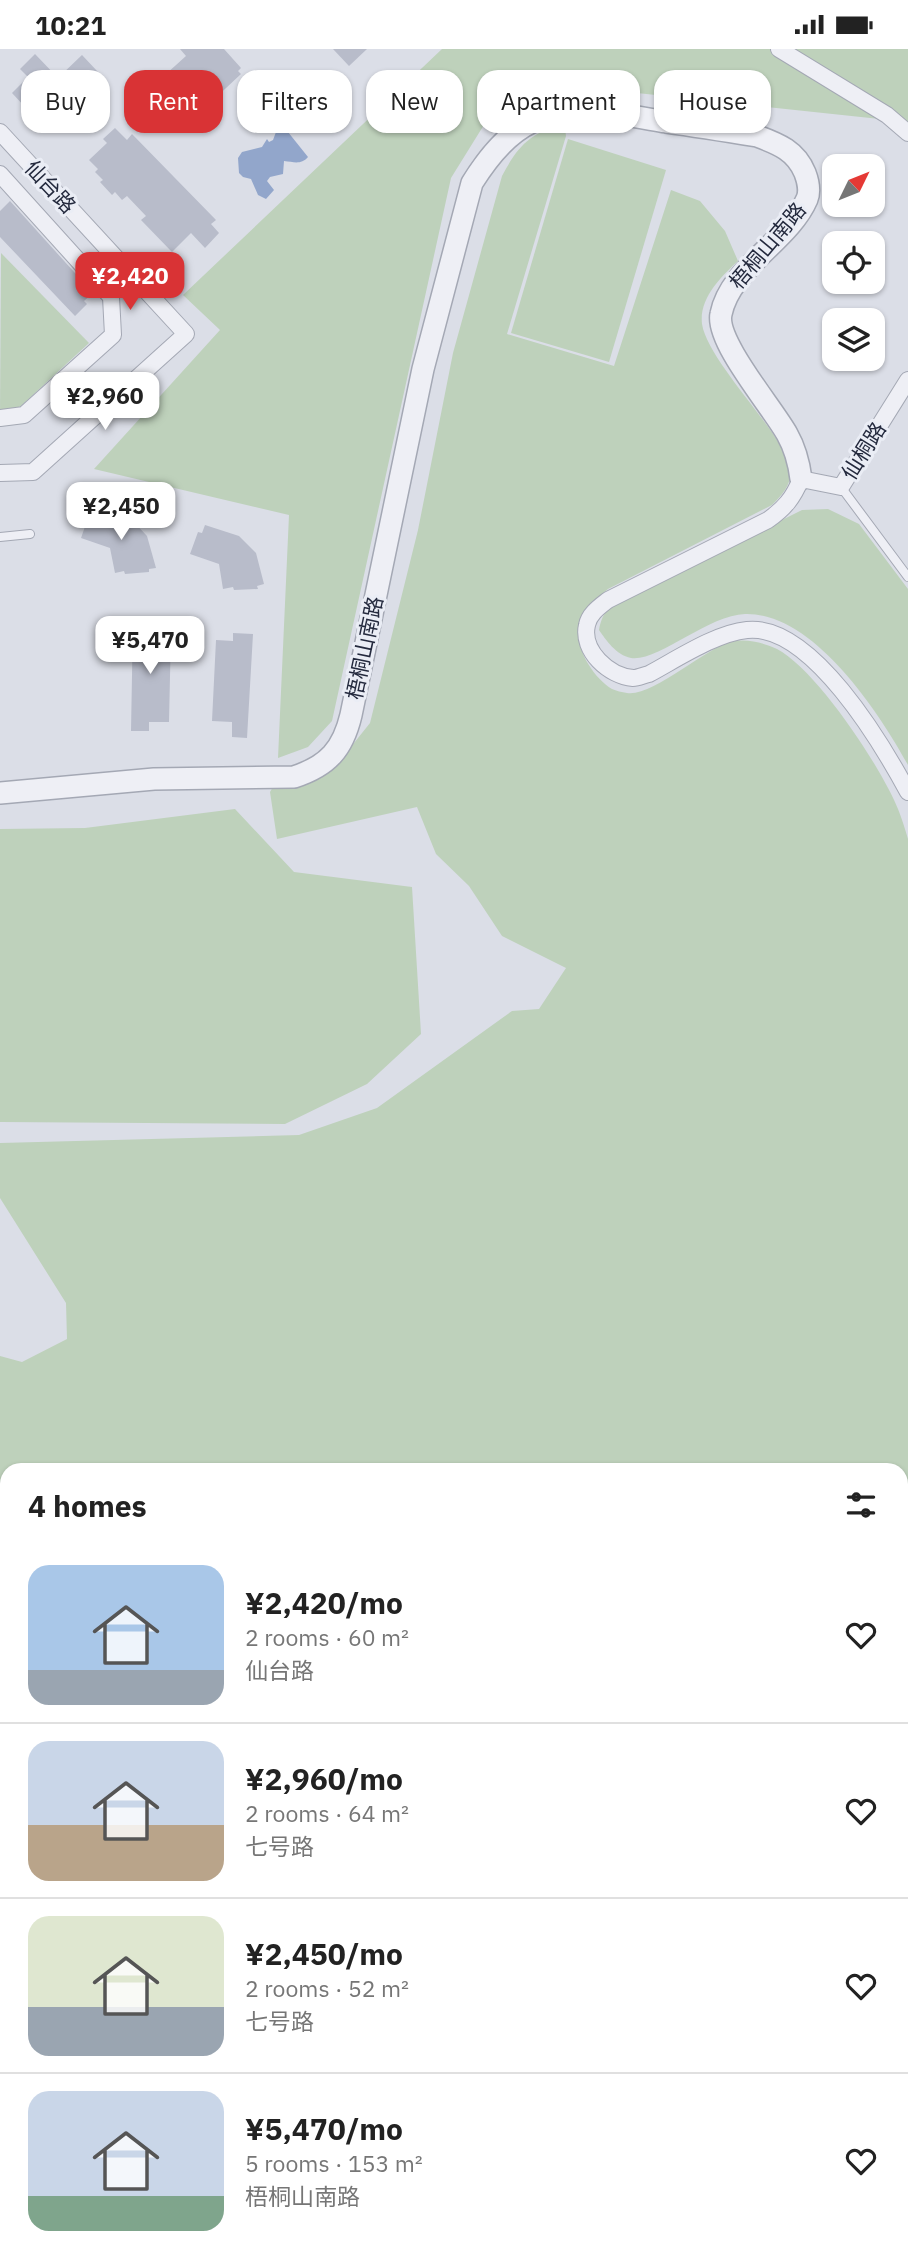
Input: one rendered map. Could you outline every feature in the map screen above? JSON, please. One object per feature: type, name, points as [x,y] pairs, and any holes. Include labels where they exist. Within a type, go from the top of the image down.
[{"type":"street","points":[[779,49],[887,115],[908,133]]},
{"type":"street","name":"梧桐山南路","points":[[0,793],[154,779],[294,777],[314,771],[334,754],[349,726],[423,369],[472,183],[483,164],[499,147],[517,131],[533,122],[557,115],[600,111],[757,136],[782,145],[800,160],[808,180],[808,198],[794,220],[726,297],[720,316],[723,337],[787,434],[798,460],[801,479]]},
{"type":"street","name":"仙台路","points":[[0,132],[186,334],[33,472],[0,473]]},
{"type":"street","points":[[0,174],[111,297],[113,335],[24,415],[0,418]]},
{"type":"street","name":"仙桐路","points":[[801,479],[841,487],[908,380]]},
{"type":"street","points":[[801,479],[793,497],[783,510],[768,520],[608,600],[594,611],[587,625],[587,641],[605,667],[634,678],[649,674],[733,633],[764,630],[783,637],[829,677],[860,713],[889,756],[908,792]]},
{"type":"lane","points":[[841,487],[908,577]]},
{"type":"lane","points":[[0,537],[30,534]]},
{"type":"green space","points":[[442,49],[908,49],[908,122],[771,107],[771,70],[654,70],[654,95],[640,93],[640,70],[477,70],[479,133],[451,178],[332,721],[308,747],[278,758],[289,515],[94,469],[220,330],[183,295],[366,121],[366,133],[463,133],[463,70],[420,70]]},
{"type":"green space","points":[[539,133],[566,133],[507,334],[614,366],[671,190],[700,201],[725,231],[738,261],[718,281],[704,305],[702,324],[706,337],[724,368],[772,432],[791,470],[787,487],[772,505],[608,589],[596,599],[582,616],[578,630],[581,649],[586,659],[597,677],[605,684],[614,690],[627,693],[651,688],[707,653],[731,642],[755,642],[777,649],[810,677],[863,745],[890,791],[908,839],[908,1463],[0,1463],[0,1356],[22,1362],[67,1339],[66,1303],[0,1198],[0,1143],[299,1135],[377,1108],[512,1011],[539,1009],[566,968],[502,936],[469,886],[436,854],[417,807],[277,839],[270,792],[282,771],[350,748],[370,723],[418,530],[453,353],[502,176],[514,155]]},
{"type":"green space","points":[[568,139],[666,170],[609,362],[511,333]]},
{"type":"green space","points":[[1,253],[89,343],[21,406],[0,415]]},
{"type":"green space","points":[[828,509],[859,524],[908,589],[908,765],[862,693],[841,669],[819,647],[795,629],[770,618],[745,614],[731,616],[655,653],[631,658],[612,647],[599,630],[606,612],[621,600],[802,510]]},
{"type":"green space","points":[[235,809],[294,872],[412,887],[421,1034],[367,1084],[285,1124],[0,1122],[0,829],[85,828]]},
{"type":"water","points":[[276,133],[289,133],[308,157],[300,162],[284,161],[283,174],[270,177],[267,181],[274,190],[266,199],[258,195],[251,179],[239,173],[238,158],[242,152],[262,147],[267,139],[269,142]]},
{"type":"building","points":[[180,49],[224,49],[241,68],[237,70],[237,78],[223,91],[223,70],[170,70],[186,56]]},
{"type":"building","points":[[333,49],[367,49],[349,66]]},
{"type":"building","points":[[35,54],[50,70],[21,70]]},
{"type":"building","points":[[82,55],[96,70],[66,70]]},
{"type":"building","points":[[21,84],[21,103],[12,93]]},
{"type":"building","points":[[115,128],[127,140],[132,134],[216,220],[211,224],[219,233],[205,248],[191,233],[172,252],[141,220],[146,216],[127,196],[122,200],[115,192],[112,195],[100,182],[103,180],[95,172],[98,169],[89,160],[107,143],[103,139]]},
{"type":"building","points":[[10,201],[93,293],[84,301],[87,304],[75,316],[0,237],[0,211]]},
{"type":"building","points":[[96,508],[131,519],[147,536],[156,568],[149,569],[149,572],[115,573],[110,548],[81,538],[89,515],[94,516]]},
{"type":"building","points":[[205,525],[239,536],[256,553],[264,584],[257,586],[258,589],[223,589],[219,564],[190,554],[198,532],[202,533]]},
{"type":"building","points":[[133,620],[150,620],[150,630],[171,631],[169,722],[149,722],[149,731],[131,731]]},
{"type":"building","points":[[233,633],[253,634],[247,738],[232,737],[232,722],[212,721],[216,640],[233,641]]}]
